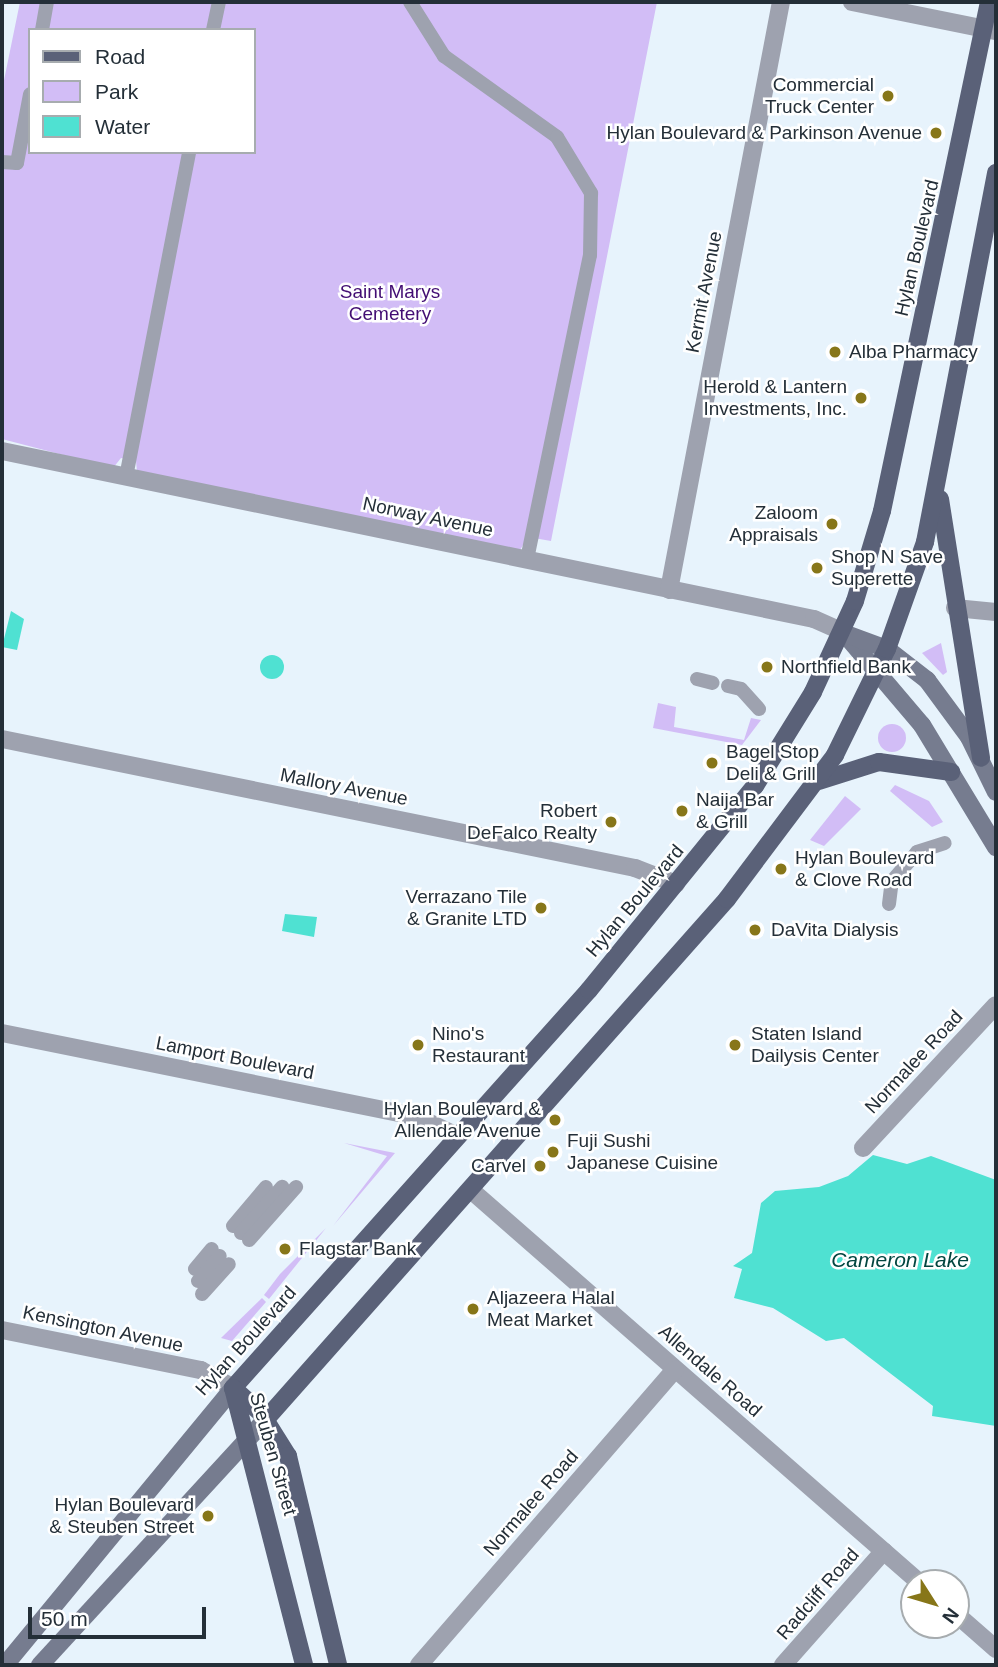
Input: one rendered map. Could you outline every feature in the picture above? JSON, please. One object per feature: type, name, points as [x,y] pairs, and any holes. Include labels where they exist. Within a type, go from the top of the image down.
[{"type":"main road","name":"Hylan Boulevard","points":[[233,1388],[676,884],[779,751],[843,632],[890,479],[990,29],[989,2]]},
{"type":"main road","points":[[266,1419],[472,1191],[754,867],[819,781],[887,649],[938,487],[996,173]]},
{"type":"main road","points":[[938,487],[954,608],[981,758]]},
{"type":"main road","points":[[819,781],[879,762],[951,772]]},
{"type":"main road","name":"Steuben Street","points":[[233,1388],[266,1419],[291,1464],[338,1665]]},
{"type":"main road","name":"Steuben Street","points":[[233,1388],[249,1437],[304,1665]]},
{"type":"street","name":"Kermit Avenue","points":[[669,590],[781,2]]},
{"type":"street","points":[[852,2],[990,29]]},
{"type":"street","name":"Norway Avenue","points":[[2,451],[814,619],[843,632]]},
{"type":"street","points":[[954,608],[996,612]]},
{"type":"street","points":[[843,632],[887,649],[927,680],[981,758],[996,792]]},
{"type":"street","points":[[843,632],[877,672],[951,772],[996,846]]},
{"type":"street","name":"Mallory Avenue","points":[[2,739],[635,868],[676,884]]},
{"type":"street","name":"Normalee Road","points":[[863,1148],[996,1004]]},
{"type":"street","name":"Lamport Boulevard","points":[[2,1033],[415,1116],[455,1135]]},
{"type":"street","name":"Allendale Road","points":[[472,1191],[904,1569]]},
{"type":"street","name":"Kensington Avenue","points":[[2,1329],[201,1370],[233,1388]]},
{"type":"street","name":"Normalee Road","points":[[419,1665],[675,1369]]},
{"type":"street","name":"Hylan Boulevard","points":[[5,1665],[233,1388]]},
{"type":"street","points":[[40,1665],[266,1419]]},
{"type":"street","name":"Radcliff Road","points":[[783,1665],[884,1551]]},
{"type":"street","points":[[970,1626],[996,1649]]},
{"type":"lane","points":[[42,28],[47,2]]},
{"type":"lane","points":[[213,28],[219,2]]},
{"type":"lane","points":[[410,2],[444,56],[557,137],[591,193],[590,256],[527,559]]},
{"type":"lane","points":[[2,162],[17,163],[28,105]]},
{"type":"lane","points":[[127,477],[190,154]]},
{"type":"lane","points":[[697,680],[713,683]]},
{"type":"lane","points":[[728,686],[741,689],[759,709]]},
{"type":"lane","points":[[889,904],[892,881],[917,852],[944,843]]},
{"type":"lane","points":[[267,1187],[241,1233],[289,1187]]},
{"type":"lane","points":[[198,1282],[221,1256],[198,1282]]},
{"type":"green space","name":"Saint Marys Cemetery","points":[[20,2],[657,2],[551,541],[528,537],[520,550],[137,472],[136,461],[121,458],[113,468],[2,439],[2,90]]},
{"type":"green space","points":[[941,643],[947,672],[943,675],[922,653]]},
{"type":"green space","points":[[658,703],[676,707],[674,727],[744,740],[751,718],[761,720],[742,745],[653,728]]},
{"type":"green space","points":[[892,724],[902,728],[906,738],[902,748],[892,752],[882,748],[878,738],[882,728]]},
{"type":"green space","points":[[895,785],[929,801],[943,822],[932,827],[890,791]]},
{"type":"green space","points":[[845,796],[861,809],[824,846],[810,840]]},
{"type":"green space","points":[[344,1143],[395,1153],[333,1226],[387,1156]]},
{"type":"green space","points":[[326,1228],[269,1299],[264,1295],[280,1274]]},
{"type":"green space","points":[[262,1298],[266,1302],[232,1341],[221,1338]]},
{"type":"water","points":[[11,611],[24,619],[17,650],[2,647]]},
{"type":"water","points":[[272,655],[281,658],[284,667],[281,676],[272,679],[263,676],[260,667],[263,658]]},
{"type":"water","points":[[285,914],[317,917],[314,937],[282,931]]},
{"type":"water","name":"Cameron Lake","points":[[873,1155],[907,1164],[931,1156],[996,1180],[996,1426],[932,1416],[933,1406],[844,1338],[826,1341],[773,1308],[734,1298],[742,1269],[733,1266],[752,1253],[761,1203],[775,1191],[819,1187],[848,1176]]},
{"type":"place","name":"Commercial Truck Center","points":[[888,96]]},
{"type":"place","name":"Hylan Boulevard & Parkinson Avenue","points":[[936,133]]},
{"type":"place","name":"Alba Pharmacy","points":[[835,352]]},
{"type":"place","name":"Herold & Lantern Investments, Inc.","points":[[861,398]]},
{"type":"place","name":"Zaloom Appraisals","points":[[832,524]]},
{"type":"place","name":"Shop N Save Superette","points":[[817,568]]},
{"type":"place","name":"Northfield Bank","points":[[767,667]]},
{"type":"place","name":"Bagel Stop Deli & Grill","points":[[712,763]]},
{"type":"place","name":"Naija Bar & Grill","points":[[682,811]]},
{"type":"place","name":"Robert DeFalco Realty","points":[[611,822]]},
{"type":"place","name":"Hylan Boulevard & Clove Road","points":[[781,869]]},
{"type":"place","name":"Verrazano Tile & Granite LTD","points":[[541,908]]},
{"type":"place","name":"DaVita Dialysis","points":[[755,930]]},
{"type":"place","name":"Nino's Restaurant","points":[[418,1045]]},
{"type":"place","name":"Staten Island Dailysis Center","points":[[735,1045]]},
{"type":"place","name":"Hylan Boulevard & Allendale Avenue","points":[[555,1120]]},
{"type":"place","name":"Fuji Sushi Japanese Cuisine","points":[[553,1152]]},
{"type":"place","name":"Carvel","points":[[540,1166]]},
{"type":"place","name":"Flagstar Bank","points":[[285,1249]]},
{"type":"place","name":"Aljazeera Halal Meat Market","points":[[473,1309]]},
{"type":"place","name":"Hylan Boulevard & Steuben Street","points":[[208,1516]]}]
